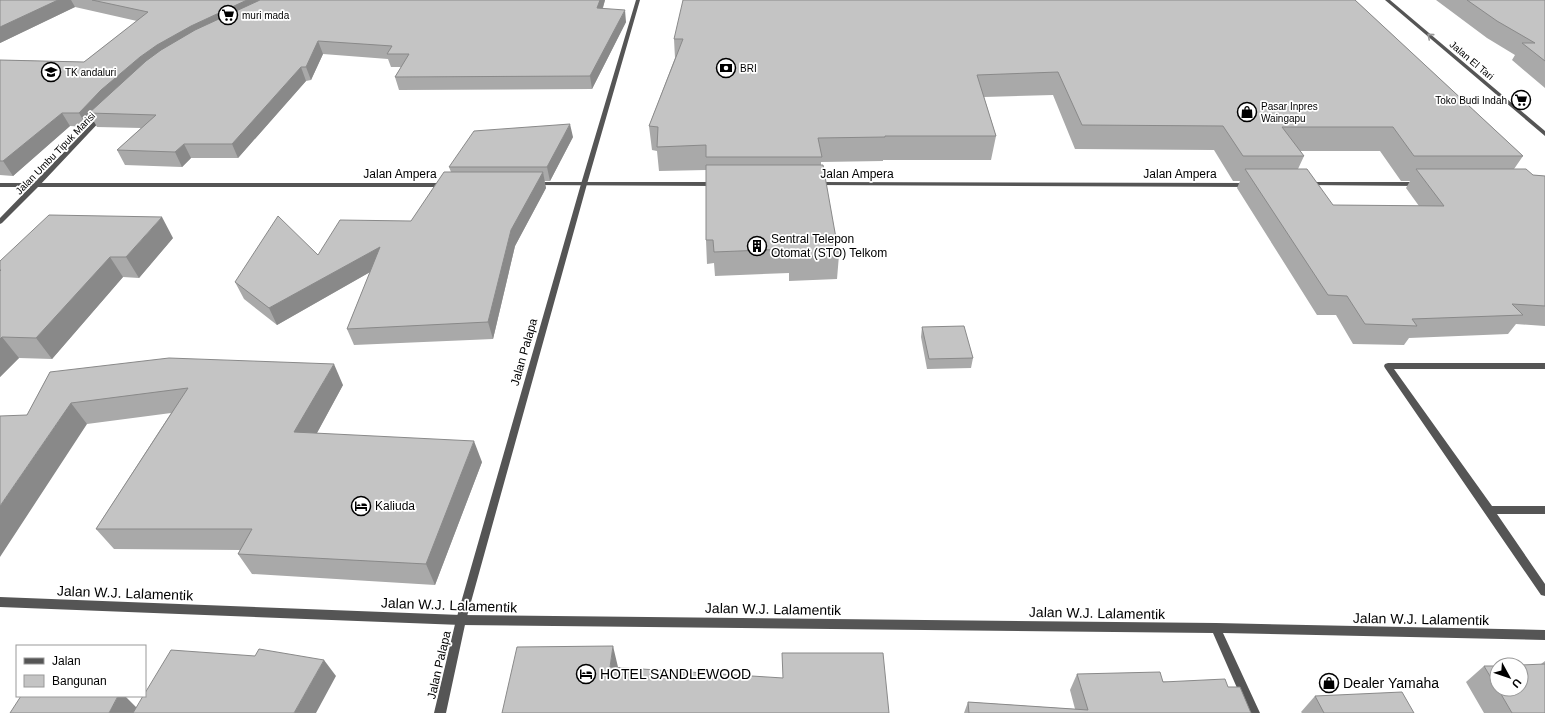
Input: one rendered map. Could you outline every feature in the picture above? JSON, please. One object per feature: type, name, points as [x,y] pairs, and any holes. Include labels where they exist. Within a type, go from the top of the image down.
[{"type":"street","name":"Jalan Palapa","points":[[440,713],[462,620],[584,184],[638,0]]},
{"type":"street","name":"Jalan El Tari","points":[[1387,0],[1545,134]]},
{"type":"street","name":"Jalan Umbu Tipuk Marisi","points":[[0,222],[107,111]]},
{"type":"street","points":[[528,184],[726,184]]},
{"type":"street","name":"Jalan Ampera","points":[[813,184],[1258,184]]},
{"type":"street","points":[[1298,184],[1425,184]]},
{"type":"street","name":"Jalan Ampera","points":[[0,185],[448,185]]},
{"type":"street","points":[[1545,366],[1388,366],[1545,592]]},
{"type":"street","points":[[1489,510],[1545,510]]},
{"type":"street","name":"Jalan W.J. Lalamentik","points":[[0,602],[462,620],[1216,628],[1545,635]]},
{"type":"street","points":[[1216,628],[1254,713]]},
{"type":"building","points":[[0,0],[58,0],[0,27]]},
{"type":"building","points":[[92,0],[247,0],[191,26],[157,45],[140,57],[101,90],[79,113],[62,113],[3,161],[0,161],[0,60],[84,62],[148,12]]},
{"type":"building","points":[[260,0],[600,0],[597,8],[625,10],[590,76],[395,77],[409,54],[387,54],[392,46],[318,41],[306,67],[301,67],[232,144],[184,144],[175,152],[117,150],[156,115],[89,113],[146,61],[161,50],[195,30]]},
{"type":"building","points":[[683,0],[1355,0],[1523,156],[1414,156],[1393,127],[1282,127],[1304,156],[1243,156],[1223,126],[1082,125],[1058,72],[977,75],[996,136],[885,136],[818,138],[822,157],[706,157],[706,145],[657,147],[658,127],[649,126],[683,39],[674,39]]},
{"type":"building","points":[[1467,0],[1545,0],[1545,61],[1522,43],[1535,43],[1497,21]]},
{"type":"building","points":[[570,124],[547,167],[449,167],[474,131]]},
{"type":"building","points":[[706,165],[823,165],[839,255],[790,257],[789,249],[714,252],[713,240],[706,240]]},
{"type":"building","points":[[1245,169],[1307,169],[1333,205],[1444,206],[1416,169],[1526,169],[1533,175],[1545,176],[1545,306],[1512,304],[1523,315],[1412,319],[1417,326],[1365,324],[1347,296],[1328,295]]},
{"type":"building","points":[[444,172],[543,172],[511,230],[488,322],[347,329],[380,247],[269,308],[235,282],[278,216],[318,255],[340,220],[411,221]]},
{"type":"building","points":[[49,215],[162,217],[126,257],[110,257],[36,338],[2,337],[0,339],[0,261]]},
{"type":"building","points":[[964,326],[973,358],[929,359],[922,327]]},
{"type":"building","points":[[169,358],[334,364],[294,432],[474,441],[426,564],[238,554],[252,529],[96,529],[188,388],[71,403],[0,506],[0,416],[27,415],[50,372]]},
{"type":"building","points":[[613,646],[610,667],[783,678],[782,653],[883,653],[889,713],[502,713],[517,647]]},
{"type":"building","points":[[259,649],[324,660],[294,713],[133,713],[142,697],[146,697],[146,691],[171,650],[255,656]]},
{"type":"building","points":[[1545,664],[1545,713],[1512,713],[1503,697],[1529,697],[1529,665]]},
{"type":"building","points":[[1484,666],[1489,666],[1489,674]]},
{"type":"building","points":[[1160,672],[1163,682],[1225,679],[1228,687],[1240,687],[1251,713],[969,713],[968,702],[1088,710],[1077,674]]},
{"type":"building","points":[[1402,692],[1414,713],[1324,713],[1315,696]]},
{"type":"building","points":[[20,697],[117,697],[109,713],[10,713]]},
{"type":"place","name":"muri mada","points":[[228,15]]},
{"type":"place","name":"BRI","points":[[726,68]]},
{"type":"place","name":"TK andaluri","points":[[51,72]]},
{"type":"place","name":"Toko Budi Indah","points":[[1521,100]]},
{"type":"place","name":"Pasar Inpres Waingapu","points":[[1247,112]]},
{"type":"place","name":"Sentral Telepon Otomat (STO) Telkom","points":[[757,246]]},
{"type":"place","name":"Kaliuda","points":[[361,506]]},
{"type":"place","name":"HOTEL SANDLEWOOD","points":[[586,674]]},
{"type":"place","name":"Dealer Yamaha","points":[[1329,683]]}]
